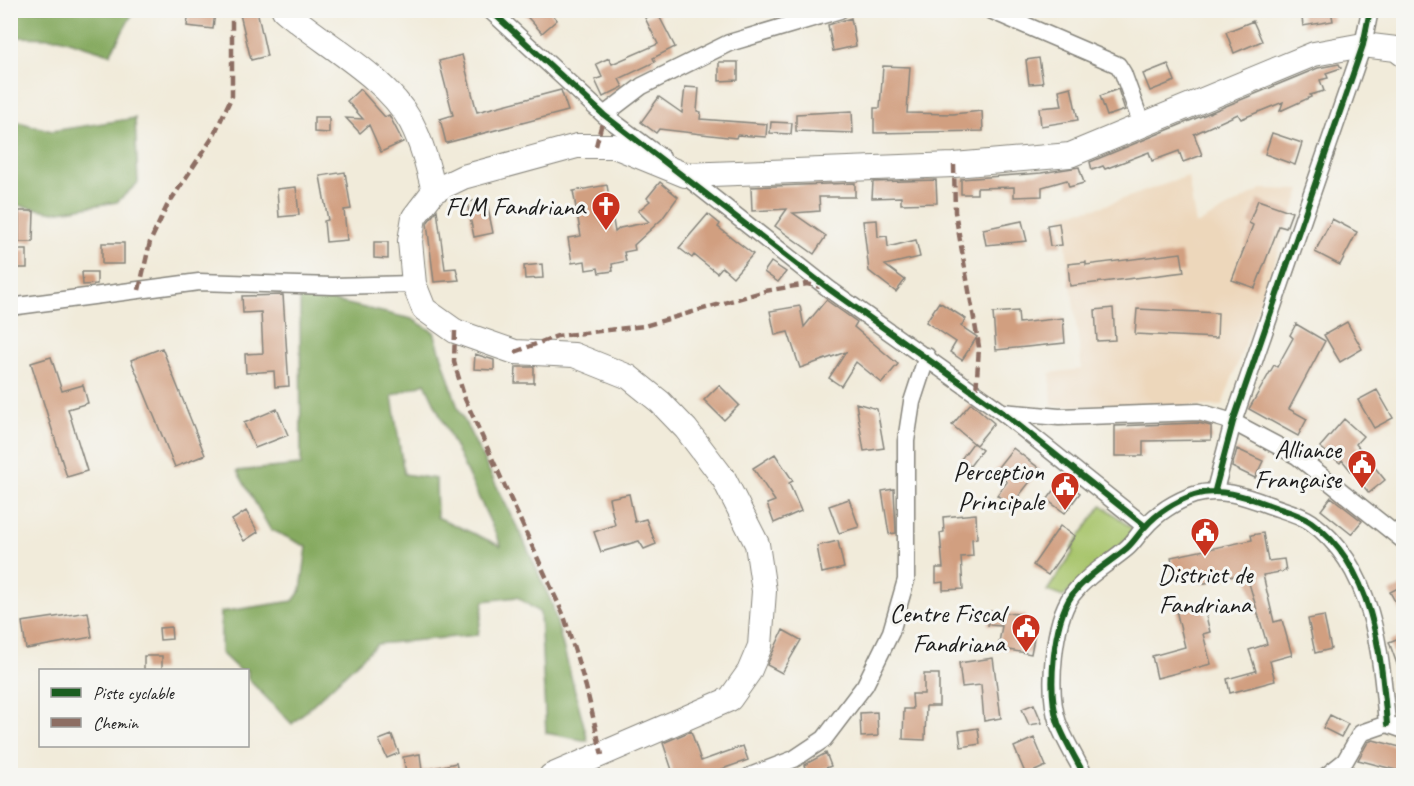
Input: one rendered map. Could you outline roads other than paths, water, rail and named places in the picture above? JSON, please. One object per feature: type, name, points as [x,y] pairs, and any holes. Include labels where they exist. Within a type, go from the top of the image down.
[{"type":"main road","points":[[284,10],[383,87],[410,121],[426,160],[434,191]]},
{"type":"main road","points":[[551,776],[730,699],[749,672],[760,646],[764,591],[757,544],[724,479],[686,429],[660,402],[629,377],[574,356],[515,352],[455,331],[424,309],[414,284],[410,241],[414,218],[434,191],[463,177],[577,147],[614,146],[685,175],[954,165],[1070,155],[1314,54],[1363,45],[1396,50],[1404,55]]},
{"type":"street","points":[[490,10],[604,115],[685,175],[829,289],[927,356],[1002,412],[1145,526]]},
{"type":"street","points":[[604,115],[642,86],[729,43],[840,10]]},
{"type":"street","points":[[990,10],[1118,65],[1142,125]]},
{"type":"street","points":[[1215,490],[1233,422],[1363,45],[1370,10]]},
{"type":"street","points":[[10,307],[199,282],[333,286],[414,284]]},
{"type":"street","points":[[750,776],[794,759],[824,739],[865,685],[891,632],[906,579],[906,441],[912,402],[927,356]]},
{"type":"street","points":[[1002,412],[1059,417],[1199,412],[1233,422],[1297,456],[1404,541]]},
{"type":"street","points":[[1085,776],[1058,722],[1052,671],[1060,616],[1072,595],[1094,571],[1129,547],[1145,526],[1163,510],[1193,495],[1215,490],[1256,500],[1310,521],[1341,551],[1372,617],[1382,653],[1387,724]]},
{"type":"street","points":[[1326,776],[1345,761],[1361,733],[1387,724],[1404,730]]},
{"type":"place","name":"FLM Fandriana","points":[[606,232]]},
{"type":"place","name":"Alliance Française","points":[[1362,490]]},
{"type":"place","name":"Perception Principale","points":[[1065,512]]},
{"type":"place","name":"District de Fandriana","points":[[1205,558]]},
{"type":"place","name":"Centre Fiscal Fandriana","points":[[1026,654]]}]
